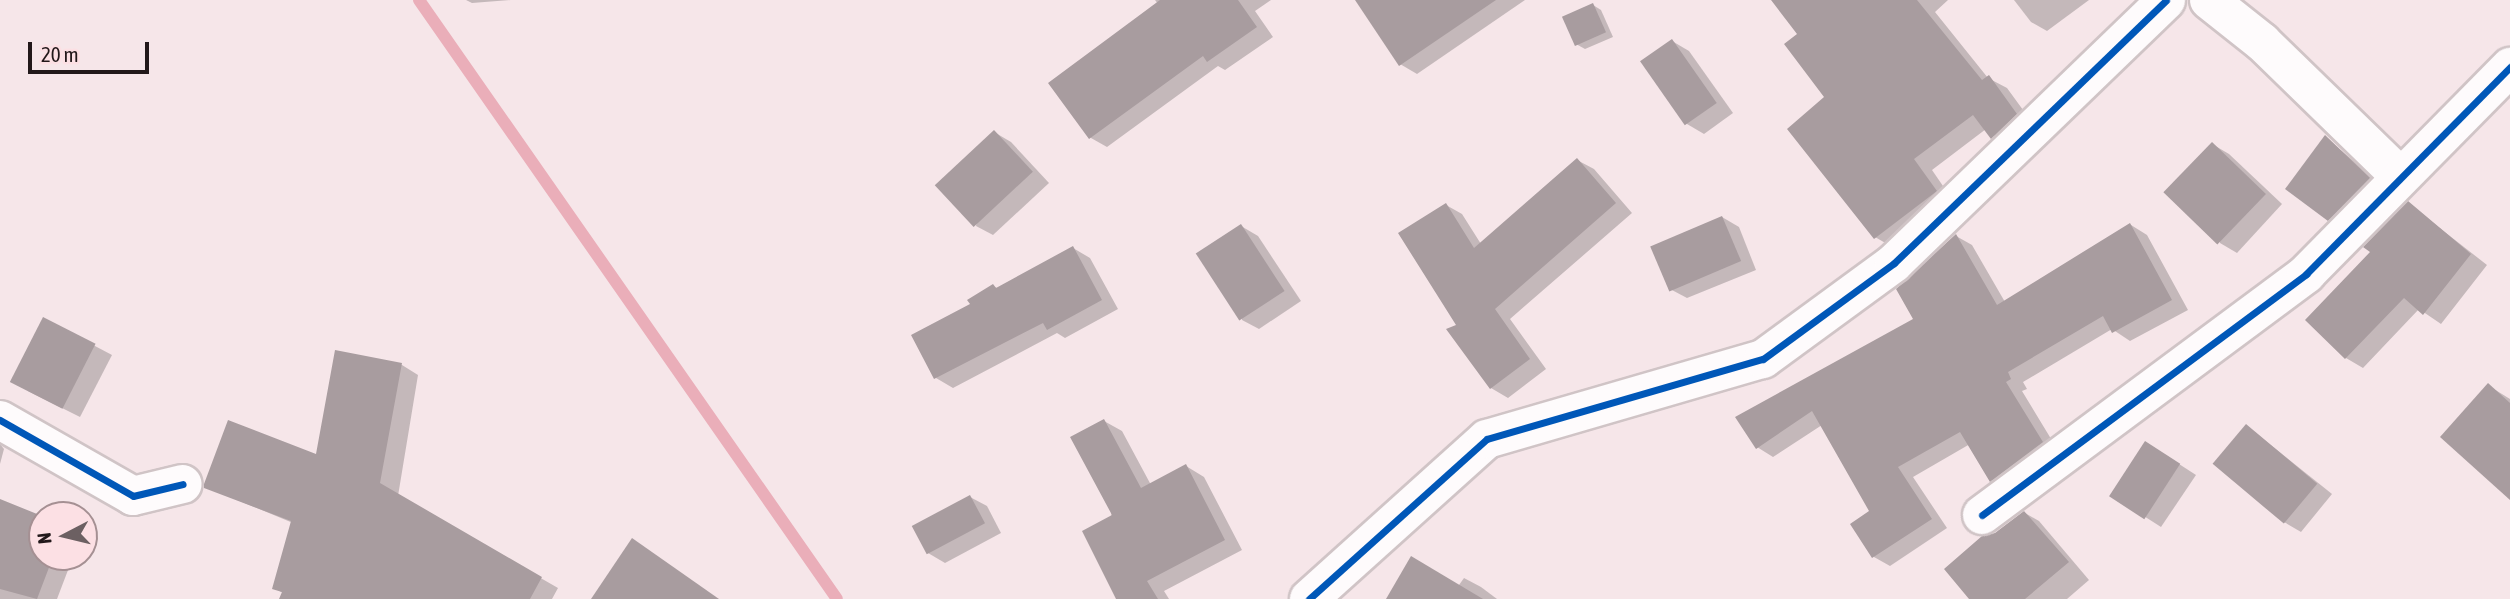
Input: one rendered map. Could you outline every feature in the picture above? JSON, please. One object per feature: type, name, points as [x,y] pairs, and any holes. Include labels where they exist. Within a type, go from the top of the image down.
[{"type":"street","points":[[1309,599],[1487,439],[1763,359],[1894,263],[2166,0]]},
{"type":"street","points":[[2209,0],[2262,42],[2400,176]]},
{"type":"street","points":[[1982,515],[2306,274],[2510,67]]},
{"type":"street","points":[[0,420],[133,496],[183,484]]},
{"type":"building","points":[[1160,0],[1238,0],[1257,27],[1207,62],[1203,56],[1089,139],[1048,83]]},
{"type":"building","points":[[1355,0],[1496,0],[1399,66]]},
{"type":"building","points":[[1771,0],[1917,0],[1982,80],[1989,75],[2017,114],[1991,139],[1973,115],[1914,159],[1937,191],[1874,239],[1787,129],[1824,97],[1784,44],[1797,34]]},
{"type":"building","points":[[1593,3],[1606,32],[1575,46],[1562,17]]},
{"type":"building","points":[[1672,39],[1717,103],[1685,125],[1640,61]]},
{"type":"building","points":[[994,130],[1033,172],[974,227],[935,185]]},
{"type":"building","points":[[2325,135],[2370,178],[2328,221],[2285,189]]},
{"type":"building","points":[[2212,142],[2266,194],[2217,244],[2163,192]]},
{"type":"building","points":[[1577,158],[1616,203],[1495,309],[1530,359],[1490,389],[1446,329],[1456,325],[1398,233],[1446,203],[1474,248]]},
{"type":"building","points":[[2408,201],[2471,254],[2423,315],[2404,298],[2345,359],[2305,320],[2370,252],[2363,247]]},
{"type":"building","points":[[1722,216],[1741,261],[1669,292],[1650,246]]},
{"type":"building","points":[[2130,223],[2172,300],[2112,333],[2103,316],[2008,372],[2011,379],[2006,382],[2043,442],[1990,482],[1960,432],[1898,467],[1932,519],[1872,558],[1850,524],[1869,511],[1812,411],[1756,449],[1735,417],[1913,319],[1896,289],[1956,234],[1997,305]]},
{"type":"building","points":[[1241,224],[1285,291],[1239,321],[1196,253]]},
{"type":"building","points":[[1073,246],[1102,300],[1047,330],[1043,323],[934,379],[911,335],[970,304],[967,300],[993,284],[996,288]]},
{"type":"building","points":[[43,317],[96,344],[62,409],[10,382]]},
{"type":"building","points":[[335,350],[402,363],[380,483],[542,577],[530,599],[279,599],[282,592],[272,589],[291,521],[204,488],[204,484],[228,420],[316,454]]},
{"type":"building","points":[[2488,383],[2510,403],[2510,500],[2440,437]]},
{"type":"building","points":[[1104,419],[1141,488],[1186,464],[1225,540],[1147,581],[1158,599],[1116,599],[1082,531],[1112,515],[1070,437]]},
{"type":"building","points":[[2246,424],[2317,484],[2284,524],[2213,464]]},
{"type":"building","points":[[2145,441],[2180,464],[2144,519],[2109,496]]},
{"type":"building","points":[[970,495],[985,523],[927,554],[912,526]]},
{"type":"building","points":[[0,499],[28,510],[28,571],[48,571],[37,599],[0,589]]},
{"type":"building","points":[[2024,511],[2069,562],[2025,599],[1969,599],[1944,569],[1982,536],[1995,533]]},
{"type":"building","points":[[632,538],[719,599],[591,599]]},
{"type":"building","points":[[1411,556],[1483,599],[1386,599]]},
{"type":"waterway","points":[[419,0],[837,599]]},
{"type":"cycle path","points":[[1309,599],[1487,439],[1763,359],[1894,263],[2166,0]]},
{"type":"cycle path","points":[[1982,515],[2306,274],[2510,67]]},
{"type":"cycle path","points":[[0,420],[133,496],[183,484]]}]
